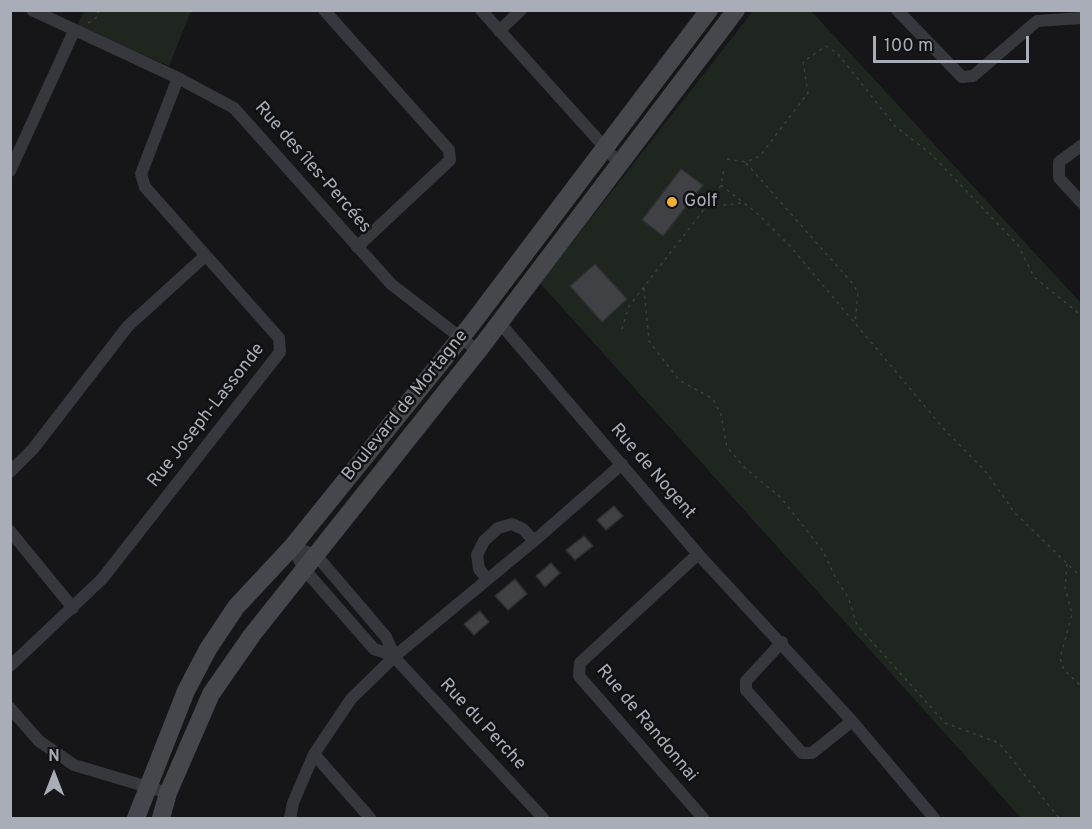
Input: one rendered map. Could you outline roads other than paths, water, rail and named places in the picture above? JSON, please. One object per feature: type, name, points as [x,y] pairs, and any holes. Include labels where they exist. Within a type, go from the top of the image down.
[{"type":"main road","name":"Boulevard de Mortagne","points":[[136,819],[186,691],[208,648],[236,607],[292,547],[461,337],[710,10]]},
{"type":"main road","name":"Boulevard de Mortagne","points":[[161,819],[168,793],[211,694],[252,635],[478,351],[618,162],[736,10]]},
{"type":"street","name":"Rue des îles-Percées","points":[[33,10],[178,78],[234,108],[392,284],[478,351]]},
{"type":"street","points":[[324,10],[449,150],[450,160],[357,247]]},
{"type":"street","points":[[481,10],[618,162]]},
{"type":"street","points":[[499,31],[521,10]]},
{"type":"street","points":[[897,10],[962,77],[973,76],[1037,21],[1082,18]]},
{"type":"street","points":[[10,171],[74,31]]},
{"type":"street","name":"Rue Joseph-Lassonde","points":[[10,666],[102,579],[280,352],[279,338],[145,187],[141,174],[178,78]]},
{"type":"street","points":[[1082,145],[1059,162],[1059,178],[1082,203]]},
{"type":"street","points":[[10,472],[33,449],[128,326],[205,256]]},
{"type":"street","name":"Rue de Nogent","points":[[499,321],[698,554],[782,642],[933,818]]},
{"type":"street","points":[[290,819],[293,802],[314,754],[351,699],[395,656],[534,541],[622,464]]},
{"type":"street","points":[[487,579],[479,569],[477,555],[484,541],[498,528],[512,524],[523,529],[534,541]]},
{"type":"street","points":[[10,531],[73,608]]},
{"type":"street","points":[[292,547],[316,555]]},
{"type":"street","name":"Rue du Perche","points":[[292,547],[304,569],[374,649],[395,656]]},
{"type":"street","name":"Rue de Randonnai","points":[[698,554],[580,663],[579,676],[703,819]]},
{"type":"street","name":"Rue du Perche","points":[[316,555],[386,637],[395,656],[543,819]]},
{"type":"street","points":[[782,642],[746,681],[746,690],[802,753],[812,753],[852,721]]},
{"type":"street","points":[[10,708],[39,741],[74,765],[168,793]]},
{"type":"street","points":[[314,754],[370,819]]},
{"type":"place","name":"Golf","points":[[672,202]]}]
